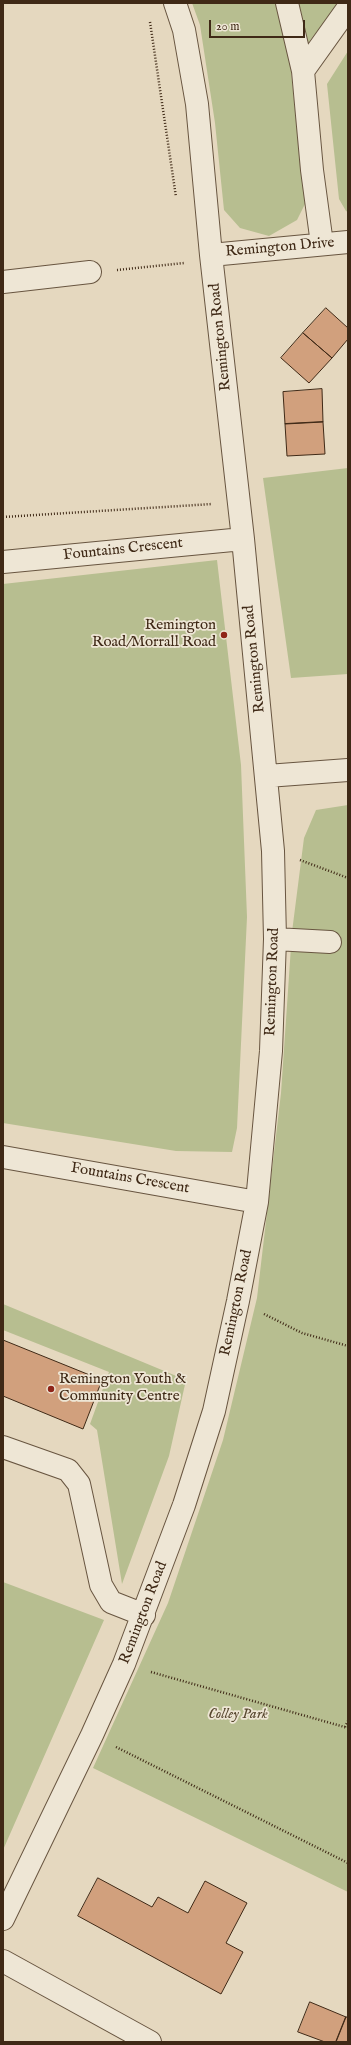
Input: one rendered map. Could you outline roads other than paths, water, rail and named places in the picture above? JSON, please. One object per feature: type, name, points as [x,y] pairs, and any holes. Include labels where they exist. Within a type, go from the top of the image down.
[{"type":"street","name":"Remington Road","points":[[3,1919],[92,1735],[124,1664],[144,1615],[184,1505],[214,1411],[257,1202],[271,1051],[275,939],[274,851],[243,539],[211,255],[197,104],[184,30],[175,3]]},
{"type":"street","points":[[287,3],[303,71],[322,244]]},
{"type":"street","points":[[303,71],[348,8]]},
{"type":"street","name":"Remington Drive","points":[[211,255],[348,242]]},
{"type":"street","points":[[3,282],[90,272]]},
{"type":"street","name":"Fountains Crescent","points":[[3,562],[243,539]]},
{"type":"street","points":[[267,776],[348,770]]},
{"type":"street","points":[[275,939],[330,942]]},
{"type":"street","name":"Fountains Crescent","points":[[3,1157],[257,1202]]},
{"type":"street","points":[[3,1447],[68,1470],[79,1484],[101,1585],[111,1602],[144,1615]]},
{"type":"street","points":[[3,1961],[150,2042]]},
{"type":"place","name":"Remington Road/Morrall Road","points":[[224,635]]},
{"type":"place","name":"Remington Youth & Community Centre","points":[[51,1389]]},
{"type":"park label","name":"Colley Park","points":[[238,1715]]}]
